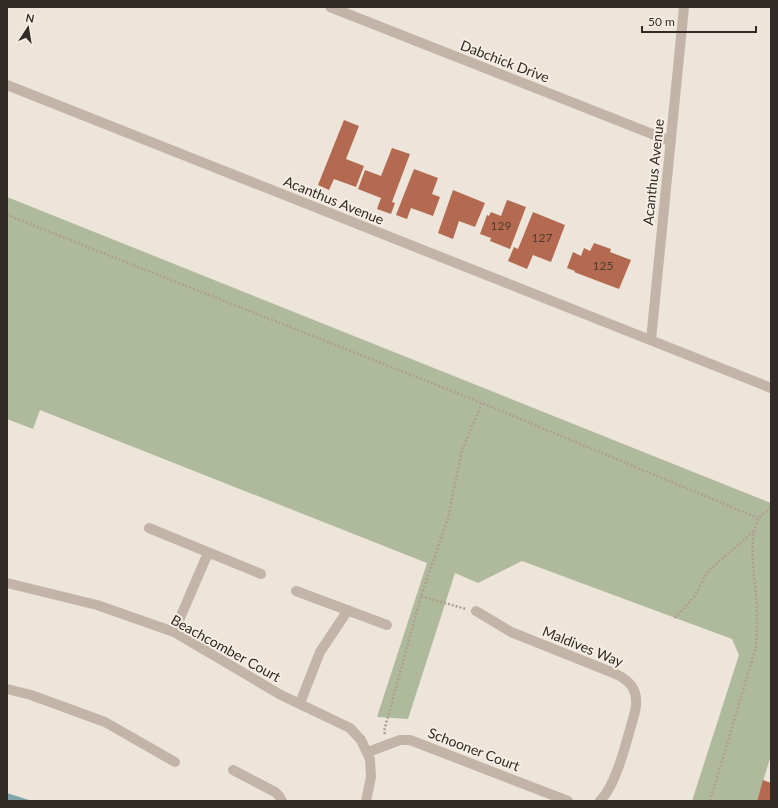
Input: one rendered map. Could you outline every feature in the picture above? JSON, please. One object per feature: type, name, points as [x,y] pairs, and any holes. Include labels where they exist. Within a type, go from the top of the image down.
[{"type":"street","name":"Dabchick Drive","points":[[330,7],[670,140]]},
{"type":"street","name":"Acanthus Avenue","points":[[651,340],[684,7]]},
{"type":"street","name":"Acanthus Avenue","points":[[7,85],[771,388]]},
{"type":"street","points":[[149,528],[261,574]]},
{"type":"street","points":[[174,632],[208,553]]},
{"type":"street","name":"Beachcomber Court","points":[[7,583],[97,605],[174,632],[281,695],[350,728],[357,734],[368,752],[370,759],[372,777],[366,801]]},
{"type":"street","points":[[296,591],[387,625]]},
{"type":"street","points":[[300,703],[320,652],[348,610]]},
{"type":"street","name":"Maldives Way","points":[[476,612],[511,632],[623,677],[630,684],[636,696],[637,703],[635,712],[612,784],[600,801]]},
{"type":"street","points":[[7,689],[31,695],[105,722],[175,762]]},
{"type":"street","name":"Schooner Court","points":[[368,752],[387,744],[406,740],[421,743],[568,801]]},
{"type":"street","points":[[233,770],[275,792],[282,801]]},
{"type":"path","points":[[7,215],[482,403],[758,518]]},
{"type":"path","points":[[387,744],[384,731],[421,596],[448,518],[462,450],[482,403]]},
{"type":"path","points":[[710,801],[756,647],[758,626],[752,562],[755,530],[758,518],[771,508]]},
{"type":"path","points":[[675,618],[694,597],[708,571],[755,530]]},
{"type":"path","points":[[421,596],[476,612]]},
{"type":"green space","points":[[7,197],[771,503],[771,755],[757,801],[692,801],[739,655],[732,639],[522,561],[478,583],[455,573],[408,719],[377,717],[427,563],[40,410],[33,429],[7,419]]},
{"type":"water","points":[[7,793],[32,801],[7,801]]},
{"type":"building","points":[[344,120],[359,126],[346,159],[364,166],[356,187],[334,179],[329,190],[318,185]]},
{"type":"building","points":[[392,148],[410,154],[392,202],[395,203],[391,214],[377,209],[381,198],[358,189],[365,170],[381,176]]},
{"type":"building","points":[[414,169],[438,178],[432,194],[440,197],[433,216],[411,208],[407,219],[396,215]]},
{"type":"building","points":[[453,190],[485,203],[475,227],[459,221],[453,239],[438,233]]},
{"type":"building","points":[[507,200],[526,207],[510,249],[490,241],[491,238],[480,234],[487,215],[489,216],[491,212],[501,216]]},
{"type":"building","points":[[533,212],[565,225],[551,262],[533,255],[527,269],[508,261],[514,247],[518,249]]},
{"type":"building","points":[[594,243],[611,249],[610,252],[631,260],[619,289],[567,268],[573,252],[581,256],[584,248],[590,251]]},
{"type":"building","points":[[763,780],[771,783],[771,801],[757,801]]}]
